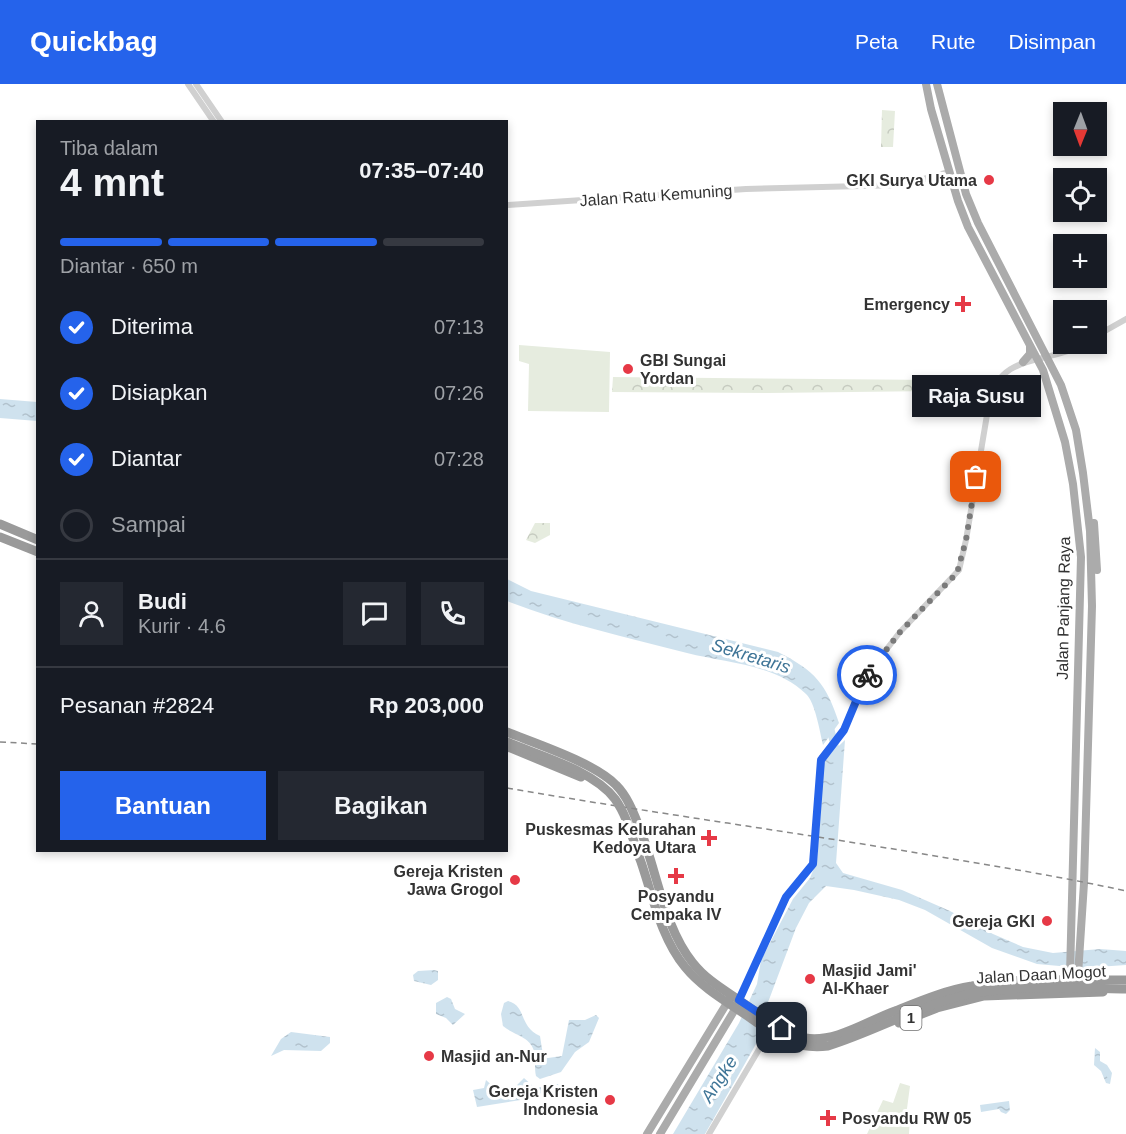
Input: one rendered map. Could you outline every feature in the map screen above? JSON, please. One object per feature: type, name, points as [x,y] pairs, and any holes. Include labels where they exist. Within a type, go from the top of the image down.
[{"type":"highway","points":[[0,524],[36,539]]},
{"type":"highway","points":[[0,537],[36,551]]},
{"type":"highway","name":"Jalan Daan Mogot","points":[[508,732],[574,760],[615,784],[627,801],[643,835],[670,919],[687,955],[699,971],[738,999],[773,1023],[804,1038],[827,1037],[925,999],[982,984],[1071,978],[1126,980]]},
{"type":"highway","name":"Jalan Daan Mogot","points":[[508,743],[580,776],[604,791],[616,807],[625,827],[660,930],[678,963],[695,982],[725,1005],[793,1047],[808,1050],[826,1049],[846,1044],[933,1010],[979,997],[1126,989]]},
{"type":"highway","name":"Jalan Daan Mogot","points":[[508,743],[592,779],[609,792],[622,811],[666,934],[675,954],[685,968],[709,989],[770,1032],[795,1045],[828,1046],[934,1004],[971,994],[1005,989],[1126,989]]},
{"type":"highway","points":[[568,771],[574,768],[574,760]]},
{"type":"highway","points":[[580,776],[581,770],[587,767]]},
{"type":"highway","points":[[646,887],[658,883]]},
{"type":"highway","points":[[1071,978],[1073,993]]},
{"type":"highway","points":[[979,997],[982,984]]},
{"type":"highway","points":[[971,986],[977,990],[979,997]]},
{"type":"main road","name":"Jalan Panjang Raya","points":[[926,84],[949,172],[968,227],[1038,362],[1052,396],[1065,442],[1080,540],[1074,876],[1076,949]]},
{"type":"main road","name":"Jalan Panjang Raya","points":[[937,84],[955,154],[974,213],[1061,385],[1071,412],[1083,473],[1095,599],[1088,730],[1084,878],[1071,978]]},
{"type":"main road","points":[[1023,362],[1030,354],[1030,345]]},
{"type":"main road","points":[[1074,876],[1084,878]]},
{"type":"main road","points":[[647,1134],[725,1005],[738,999]]},
{"type":"main road","points":[[660,1134],[737,1013]]},
{"type":"main road","points":[[672,1093],[681,1099]]},
{"type":"street","points":[[188,84],[213,120]]},
{"type":"street","points":[[196,84],[221,120]]},
{"type":"street","name":"Jalan Ratu Kemuning","points":[[508,205],[779,188],[902,185],[949,172]]},
{"type":"street","points":[[1107,330],[1126,319]]},
{"type":"street","points":[[738,999],[786,897],[813,864],[821,760],[840,735],[872,668],[900,632],[957,573],[966,540],[992,390],[998,379],[1023,362],[1038,362],[1061,354]]},
{"type":"street","points":[[709,1134],[767,1033]]},
{"type":"green space","points":[[882,110],[895,111],[893,147],[881,147]]},
{"type":"green space","points":[[519,345],[610,352],[609,412],[528,411],[529,364],[519,361]]},
{"type":"green space","points":[[613,377],[938,380],[990,387],[987,400],[935,391],[612,392]]},
{"type":"green space","points":[[535,523],[550,523],[550,535],[535,543],[526,540]]},
{"type":"green space","points":[[900,1083],[910,1086],[906,1116],[910,1117],[909,1134],[867,1134],[883,1100],[893,1103]]},
{"type":"water","points":[[0,399],[36,402],[36,421],[0,418]]},
{"type":"water","points":[[508,580],[531,591],[778,652],[801,665],[818,680],[829,698],[839,723],[823,745],[817,718],[809,698],[794,684],[780,676],[750,666],[596,630],[508,601]]},
{"type":"water","name":"Angke","points":[[845,740],[836,863],[843,873],[902,890],[1023,947],[1053,953],[1100,949],[1126,951],[1126,965],[1082,968],[1037,964],[992,948],[925,910],[899,900],[826,886],[809,903],[796,928],[767,1005],[760,1037],[705,1134],[673,1134],[739,1023],[757,984],[761,960],[793,899],[810,878],[817,861],[824,760]]},
{"type":"water","points":[[418,971],[438,971],[438,980],[431,985],[414,981],[413,975]]},
{"type":"water","points":[[447,997],[451,999],[455,1009],[465,1014],[453,1025],[446,1018],[436,1014],[436,1003]]},
{"type":"water","points":[[508,1001],[518,1007],[528,1027],[540,1036],[543,1055],[548,1058],[562,1056],[569,1020],[585,1020],[596,1015],[599,1018],[589,1042],[575,1052],[561,1072],[540,1079],[536,1076],[535,1054],[532,1046],[503,1026],[501,1014],[504,1003]]},
{"type":"water","points":[[291,1032],[330,1037],[330,1043],[321,1051],[284,1050],[271,1056],[281,1039]]},
{"type":"water","points":[[1095,1048],[1100,1052],[1100,1061],[1107,1065],[1112,1073],[1110,1084],[1106,1083],[1101,1071],[1094,1065]]},
{"type":"water","points":[[524,1078],[535,1088],[558,1084],[560,1090],[558,1094],[477,1107],[473,1090],[484,1088],[486,1080],[504,1093],[512,1090]]},
{"type":"water","points":[[1009,1101],[1010,1110],[1006,1114],[999,1109],[981,1112],[980,1105]]},
{"type":"waterway","name":"Sekretaris","points":[[829,724],[836,751],[835,759]]},
{"type":"railway","points":[[0,742],[36,744]]},
{"type":"railway","points":[[508,788],[1037,873],[1126,891]]},
{"type":"way so far","points":[[867,675],[900,632],[957,573],[966,540],[976,477]]},
{"type":"place","name":"GKI Surya Utama","points":[[989,180]]},
{"type":"place","name":"Emergency","points":[[963,304]]},
{"type":"place","name":"GBI Sungai Yordan","points":[[628,369]]},
{"type":"place","name":"Raja Susu","points":[[976,477]]},
{"type":"place","name":"Puskesmas Kelurahan Kedoya Utara","points":[[709,838]]},
{"type":"place","name":"Posyandu Cempaka IV","points":[[676,876]]},
{"type":"place","name":"Gereja Kristen Jawa Grogol","points":[[515,880]]},
{"type":"place","name":"Gereja GKI","points":[[1047,921]]},
{"type":"place","name":"Masjid Jami' Al-Khaer","points":[[810,979]]},
{"type":"place","name":"Masjid an-Nur","points":[[429,1056]]},
{"type":"place","name":"Gereja Kristen Indonesia","points":[[610,1100]]},
{"type":"place","name":"Posyandu RW 05","points":[[828,1118]]},
{"type":"route","points":[[782,1028],[739,1000],[786,897],[813,864],[822,756],[844,730],[867,675]]}]
